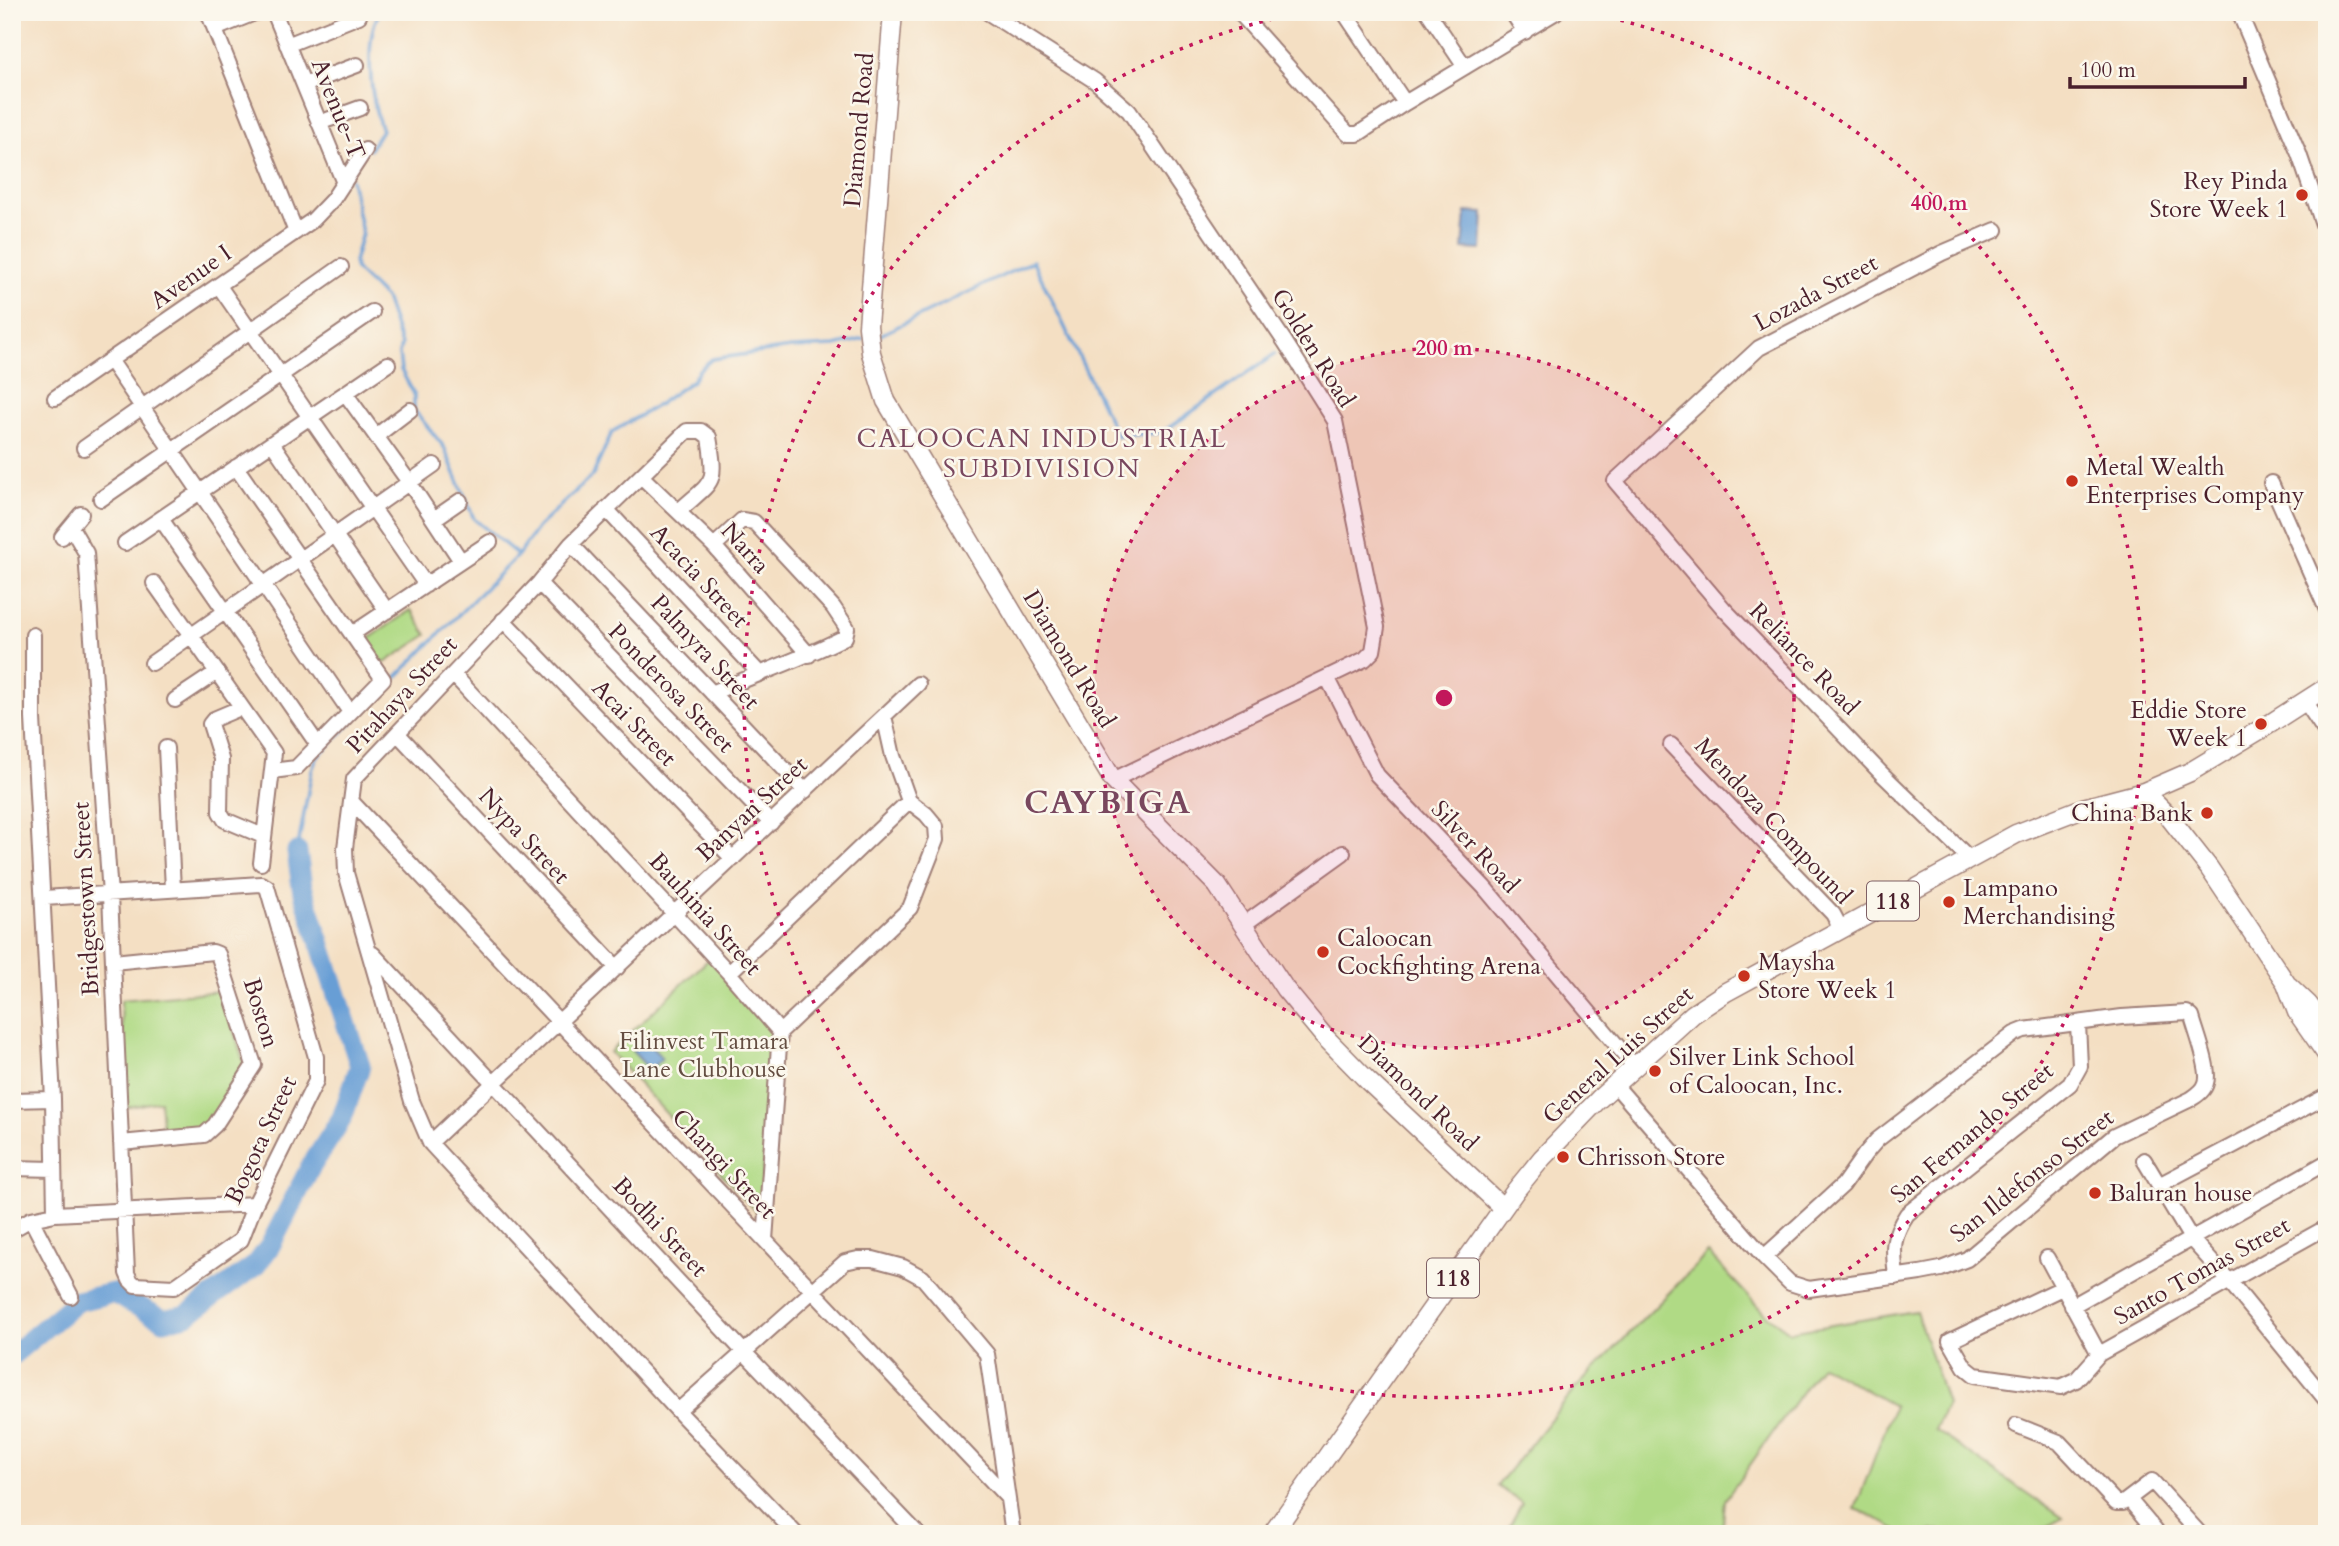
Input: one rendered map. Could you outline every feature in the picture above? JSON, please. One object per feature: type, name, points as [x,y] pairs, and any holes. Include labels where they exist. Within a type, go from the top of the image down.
[{"type":"main road","name":"Diamond Road","points":[[893,12],[869,338],[886,401],[1113,780],[1217,885],[1285,989],[1323,1035],[1503,1208]]},
{"type":"main road","name":"General Luis Street","points":[[1280,1530],[1382,1376],[1542,1158],[1693,1014],[1726,992],[1841,929],[2042,823],[2083,808],[2144,792],[2209,762],[2327,687]]},
{"type":"main road","points":[[2144,792],[2169,817],[2196,851],[2286,984],[2297,1012],[2327,1055]]},
{"type":"main road","points":[[2286,984],[2308,1004],[2327,1028]]},
{"type":"street","points":[[208,12],[296,232]]},
{"type":"street","points":[[215,29],[257,12]]},
{"type":"street","name":"Avenue-T","points":[[274,12],[344,183]]},
{"type":"street","name":"Golden Road","points":[[986,12],[1095,81],[1129,111],[1285,342],[1335,421],[1377,627],[1373,651],[1365,659],[1113,780]]},
{"type":"street","points":[[1239,12],[1349,134],[1357,134],[1556,12]]},
{"type":"street","points":[[1344,12],[1405,103]]},
{"type":"street","points":[[1428,12],[1465,67]]},
{"type":"street","points":[[1512,12],[1525,32]]},
{"type":"street","points":[[2239,12],[2299,154],[2327,236]]},
{"type":"street","points":[[2323,12],[2327,22]]},
{"type":"street","points":[[287,45],[359,16]]},
{"type":"street","points":[[304,85],[357,65]]},
{"type":"street","points":[[319,124],[359,108]]},
{"type":"street","name":"Avenue I","points":[[55,398],[323,211],[365,150]]},
{"type":"street","name":"Lozada Street","points":[[1615,481],[1759,348],[1941,253],[1996,230]]},
{"type":"street","points":[[84,447],[341,267]]},
{"type":"street","points":[[219,286],[426,585]]},
{"type":"street","points":[[101,499],[372,312]]},
{"type":"street","points":[[110,360],[350,712]]},
{"type":"street","points":[[125,543],[388,363]]},
{"type":"street","points":[[345,393],[461,561]]},
{"type":"street","points":[[376,436],[410,410]]},
{"type":"street","name":"Pitahaya Street","points":[[679,511],[712,481],[714,468],[709,437],[701,431],[687,431],[571,544],[539,583],[355,779],[345,848],[346,873],[412,1101],[430,1143],[796,1534]]},
{"type":"street","points":[[272,443],[387,611]]},
{"type":"street","points":[[152,663],[434,465]]},
{"type":"street","points":[[236,467],[383,679],[296,768],[272,771]]},
{"type":"street","name":"Narra","points":[[641,476],[714,546],[810,655]]},
{"type":"street","name":"Reliance Road","points":[[1615,481],[1724,608],[1881,774],[1970,859]]},
{"type":"street","points":[[2271,483],[2327,610]]},
{"type":"street","points":[[434,519],[460,502]]},
{"type":"street","name":"Acacia Street","points":[[606,509],[759,673]]},
{"type":"street","name":"Bridgestown Street","points":[[81,514],[66,532],[86,553],[110,895],[127,1273]]},
{"type":"street","points":[[161,519],[318,745]]},
{"type":"street","points":[[712,693],[810,655],[845,637],[847,628],[832,607],[754,522],[742,520],[714,546]]},
{"type":"street","points":[[352,634],[490,542]]},
{"type":"street","name":"Palmyra Street","points":[[571,544],[805,791]]},
{"type":"street","points":[[153,583],[274,752],[261,863]]},
{"type":"street","name":"Ponderosa Street","points":[[539,583],[771,823]]},
{"type":"street","name":"Acai Street","points":[[503,620],[733,859]]},
{"type":"street","points":[[33,635],[33,718],[53,1099],[55,1214]]},
{"type":"street","points":[[175,700],[217,672]]},
{"type":"street","name":"Bauhinia Street","points":[[453,674],[729,973],[779,1032]]},
{"type":"street","name":"Silver Road","points":[[1328,679],[1377,775],[1484,887],[1635,1067]]},
{"type":"street","name":"Banyan Street","points":[[430,1143],[918,684]]},
{"type":"street","points":[[2305,701],[2327,734]]},
{"type":"street","points":[[240,708],[214,719],[210,724],[221,759],[220,812],[225,820],[263,836]]},
{"type":"street","points":[[765,1240],[779,1032],[910,908],[937,839],[936,826],[909,801],[893,756],[884,716]]},
{"type":"street","name":"Nypa Street","points":[[398,734],[617,968]]},
{"type":"street","name":"Mendoza Compound","points":[[1671,745],[1833,914],[1841,929]]},
{"type":"street","points":[[44,898],[173,889],[166,748]]},
{"type":"street","points":[[729,973],[909,801]]},
{"type":"street","name":"Changi Street","points":[[351,802],[1007,1497]]},
{"type":"street","points":[[1244,925],[1343,853]]},
{"type":"street","name":"Bogota Street","points":[[127,1273],[135,1285],[174,1287],[241,1240],[255,1204],[316,1081],[316,1057],[267,887],[261,884],[173,889]]},
{"type":"street","name":"Bodhi Street","points":[[369,950],[744,1352],[919,1534]]},
{"type":"street","name":"Boston","points":[[113,962],[213,952],[218,954],[254,1065],[215,1125],[204,1135],[121,1143]]},
{"type":"street","name":"San Ildefonso Street","points":[[2188,1013],[2192,1017],[2207,1073],[2206,1084],[2200,1093],[2191,1099],[2114,1136],[1967,1259],[1941,1269],[1809,1289],[1790,1283],[1764,1257],[1843,1185],[1877,1140],[2014,1034],[2024,1030],[2078,1024],[2122,1017],[2188,1013]]},
{"type":"street","name":"San Fernando Street","points":[[1896,1277],[1893,1248],[1895,1230],[1907,1213],[2070,1084],[2080,1066],[2078,1024]]},
{"type":"street","points":[[1615,1086],[1764,1257]]},
{"type":"street","points":[[2159,1185],[2327,1096]]},
{"type":"street","points":[[12,1100],[53,1099]]},
{"type":"street","points":[[2144,1160],[2192,1240],[2326,1398]]},
{"type":"street","points":[[2072,1306],[2327,1162]]},
{"type":"street","points":[[12,1168],[54,1169]]},
{"type":"street","points":[[12,1230],[32,1219],[55,1214],[255,1204]]},
{"type":"street","points":[[32,1219],[71,1296]]},
{"type":"street","name":"Santo Tomas Street","points":[[2062,1288],[1950,1341],[1965,1367],[1975,1375],[2061,1387],[2076,1380],[2099,1354],[2327,1227]]},
{"type":"street","points":[[2047,1258],[2099,1354]]},
{"type":"street","points":[[678,1411],[845,1262],[873,1259],[903,1267],[923,1278],[987,1354],[1013,1534]]},
{"type":"street","points":[[2016,1425],[2059,1441],[2116,1503],[2123,1503],[2152,1481],[2200,1534]]},
{"type":"street","points":[[2132,1503],[2149,1531]]},
{"type":"green space","points":[[411,610],[427,635],[383,664],[367,640]]},
{"type":"green space","name":"Filinvest Tamara Lane Clubhouse","points":[[709,959],[773,1027],[760,1216],[610,1052]]},
{"type":"green space","points":[[221,991],[245,1066],[207,1129],[163,1135],[160,1101],[125,1108],[121,1000]]},
{"type":"green space","points":[[1708,1253],[1764,1313],[1790,1332],[1916,1311],[1947,1404],[1935,1430],[2063,1518],[2033,1534],[1950,1534],[1940,1531],[1911,1534],[1899,1531],[1855,1509],[1894,1406],[1821,1365],[1725,1500],[1722,1534],[1505,1534],[1522,1503],[1497,1486],[1574,1390]]},
{"type":"water","points":[[1466,212],[1484,213],[1482,250],[1463,249]]},
{"type":"water","points":[[645,1040],[662,1058],[650,1070],[632,1051]]},
{"type":"waterway","points":[[370,149],[382,130],[370,70],[372,37],[380,12]]},
{"type":"waterway","points":[[351,179],[362,233],[354,262],[356,270],[385,298],[401,345],[401,370],[414,394],[414,410],[444,447],[474,519],[518,555]]},
{"type":"waterway","points":[[874,338],[1033,261],[1117,436],[1158,433],[1167,429],[1275,354]]},
{"type":"waterway","points":[[297,852],[312,770],[317,757],[518,555],[538,527],[593,475],[612,432],[693,380],[699,370],[712,359],[791,348],[835,346],[863,339]]},
{"type":"waterway","points":[[12,1355],[77,1301],[113,1293],[164,1320],[187,1315],[256,1265],[270,1246],[310,1168],[342,1118],[360,1066],[302,887],[297,852]]},
{"type":"place","name":"Rey Pinda Store Week 1","points":[[2302,195]]},
{"type":"place","name":"Metal Wealth Enterprises Company","points":[[2072,481]]},
{"type":"place","name":"Eddie Store Week 1","points":[[2261,724]]},
{"type":"place","name":"China Bank","points":[[2207,813]]},
{"type":"place","name":"Lampano Merchandising","points":[[1949,902]]},
{"type":"place","name":"Caloocan Cockfighting Arena","points":[[1323,952]]},
{"type":"place","name":"Maysha Store Week 1","points":[[1744,976]]},
{"type":"place","name":"Silver Link School of Caloocan, Inc.","points":[[1655,1071]]},
{"type":"place","name":"Chrisson Store","points":[[1563,1157]]},
{"type":"place","name":"Baluran house","points":[[2095,1193]]},
{"type":"district","name":"CALOOCAN INDUSTRIAL SUBDIVISION","points":[[1042,453]]},
{"type":"district","name":"CAYBIGA","points":[[1108,803]]}]
